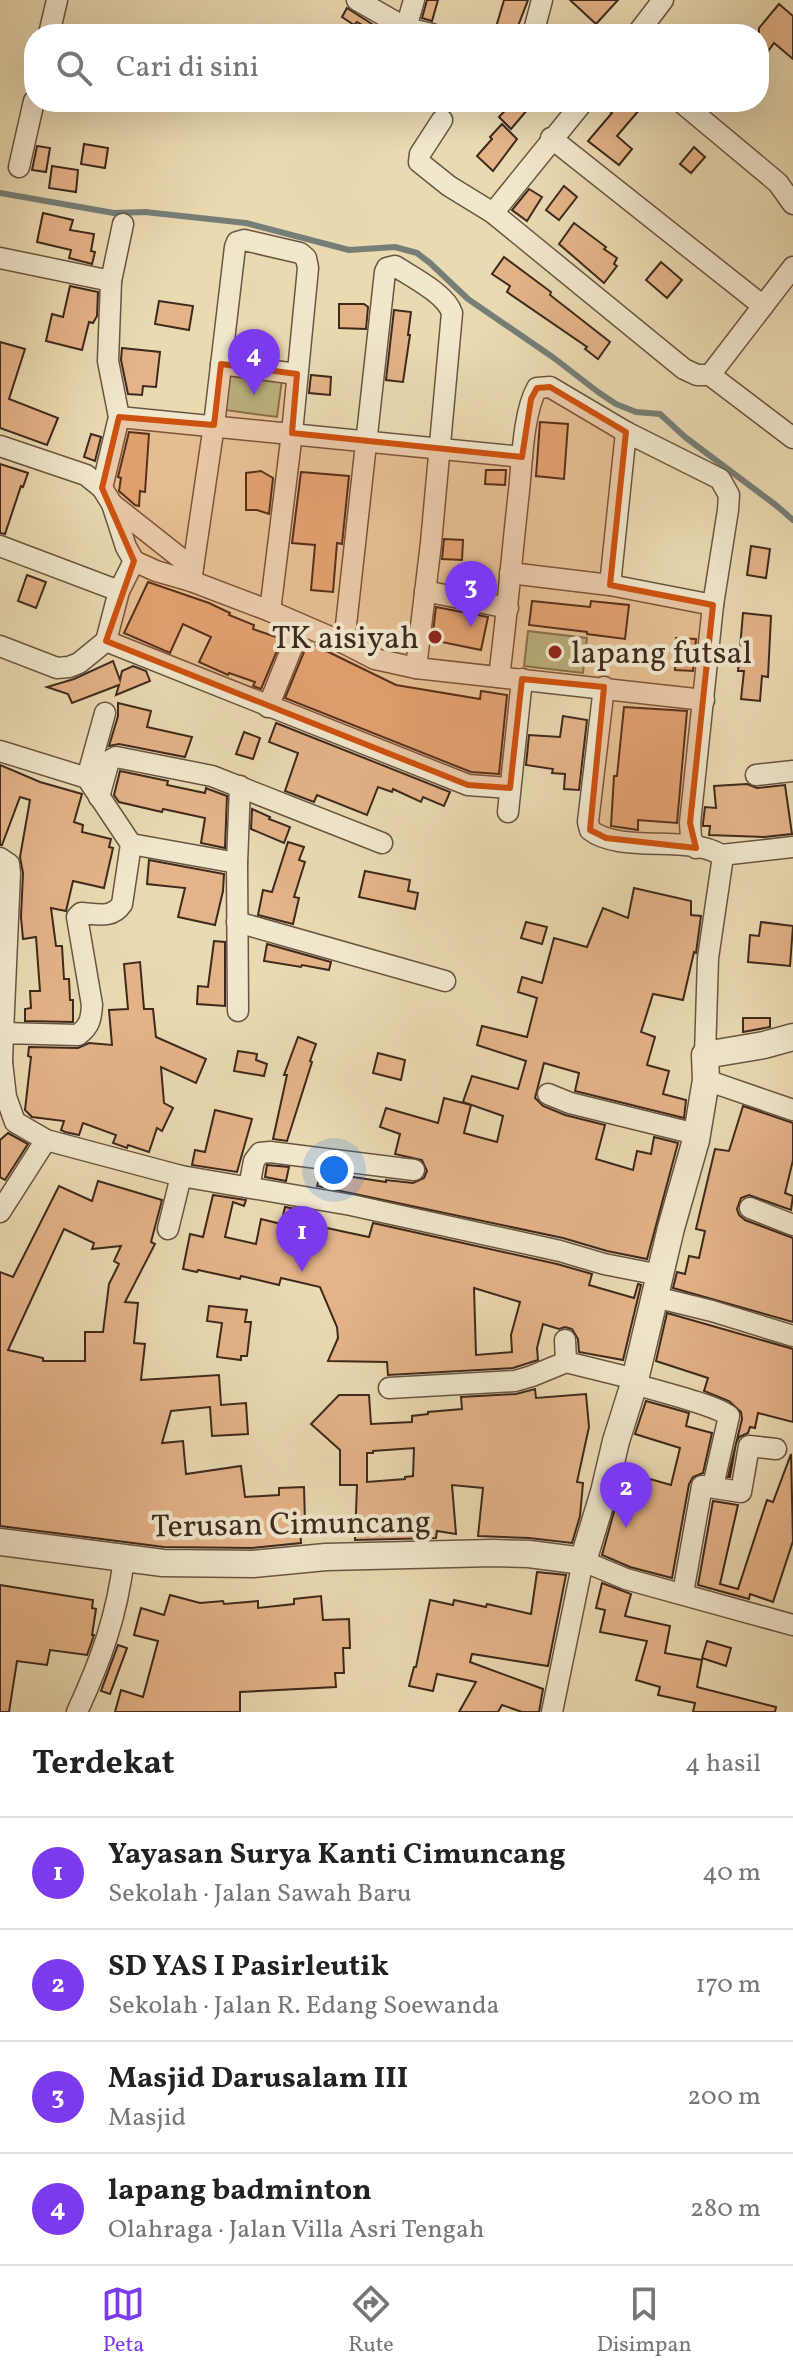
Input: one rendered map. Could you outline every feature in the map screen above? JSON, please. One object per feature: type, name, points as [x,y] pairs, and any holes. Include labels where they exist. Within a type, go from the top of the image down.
[{"type":"street","points":[[51,24],[57,0]]},
{"type":"street","points":[[357,0],[399,24]]},
{"type":"street","points":[[407,24],[414,0]]},
{"type":"street","points":[[536,24],[542,0]]},
{"type":"street","points":[[645,24],[663,0]]},
{"type":"street","points":[[19,167],[32,112]]},
{"type":"street","points":[[493,213],[574,112]]},
{"type":"street","points":[[693,112],[778,183],[793,204]]},
{"type":"street","points":[[442,120],[420,154],[419,162],[449,186],[493,213],[684,369],[697,375],[710,375],[793,438]]},
{"type":"street","points":[[551,138],[763,306]]},
{"type":"street","points":[[123,224],[111,281],[108,361],[119,417],[107,496],[134,561],[156,571],[192,574]]},
{"type":"street","points":[[192,574],[235,247],[237,242],[244,240],[300,253],[306,258],[308,268],[270,611]]},
{"type":"street","points":[[0,258],[111,281]]},
{"type":"street","points":[[344,643],[385,272],[387,268],[395,266],[443,298],[452,313],[416,668]]},
{"type":"street","points":[[710,375],[793,267]]},
{"type":"street","points":[[221,364],[297,374]]},
{"type":"street","points":[[499,677],[531,399],[537,388],[550,387],[626,432],[720,479],[729,495],[713,605],[690,823],[691,838],[696,848]]},
{"type":"street","points":[[119,417],[522,457]]},
{"type":"street","points":[[610,585],[626,432]]},
{"type":"street","points":[[0,446],[86,475],[192,574],[375,659],[416,668],[704,700]]},
{"type":"street","points":[[0,546],[119,591]]},
{"type":"street","points":[[0,646],[57,668],[79,663],[106,641],[119,591],[134,561]]},
{"type":"street","points":[[510,573],[610,585],[713,605]]},
{"type":"street","points":[[425,591],[508,608]]},
{"type":"street","points":[[268,707],[301,625]]},
{"type":"street","points":[[106,641],[468,785],[510,788]]},
{"type":"street","points":[[508,812],[522,679]]},
{"type":"street","points":[[604,687],[588,822],[590,830],[606,838],[696,848],[721,855],[793,847]]},
{"type":"street","points":[[87,778],[105,713]]},
{"type":"street","points":[[0,751],[87,778],[131,844],[122,904],[117,911],[108,915],[81,913],[77,917],[92,1005],[87,1028],[78,1035],[3,1033]]},
{"type":"street","points":[[99,797],[109,761],[116,757],[212,776],[382,843]]},
{"type":"street","points":[[756,775],[793,771]]},
{"type":"street","points":[[238,1011],[240,786]]},
{"type":"street","points":[[131,844],[237,863]]},
{"type":"street","points":[[552,1712],[583,1561],[635,1382],[696,1134],[706,1068],[708,958],[721,855]]},
{"type":"street","points":[[0,858],[9,864],[10,873],[1,1062],[6,1097],[15,1122],[46,1140],[181,1176],[351,1205],[560,1251],[604,1264],[712,1311],[793,1336]]},
{"type":"street","points":[[237,922],[445,981]]},
{"type":"street","points":[[706,1068],[793,1037]]},
{"type":"street","points":[[706,1068],[793,1110]]},
{"type":"street","points":[[548,1094],[570,1103],[696,1134]]},
{"type":"street","points":[[0,1212],[46,1140]]},
{"type":"street","points":[[249,1187],[254,1161],[260,1153],[414,1170]]},
{"type":"street","points":[[168,1229],[181,1176]]},
{"type":"street","points":[[750,1208],[793,1225]]},
{"type":"street","points":[[565,1340],[566,1362]]},
{"type":"street","points":[[389,1388],[515,1381],[566,1362],[635,1382],[726,1412],[729,1416],[713,1486]]},
{"type":"street","points":[[683,1593],[702,1486],[741,1492],[749,1446],[776,1449]]},
{"type":"street","name":"Terusan Cimuncang","points":[[0,1542],[163,1563],[253,1564],[326,1557],[493,1553],[583,1561]]},
{"type":"street","points":[[77,1712],[110,1633],[124,1558]]},
{"type":"street","points":[[583,1561],[626,1579],[793,1625]]},
{"type":"highlighted area","points":[[221,364],[297,374],[292,433],[522,457],[531,399],[537,388],[550,387],[626,432],[610,585],[713,605],[690,823],[696,848],[606,838],[590,830],[604,687],[522,679],[510,788],[468,785],[106,641],[134,561],[102,488],[119,417],[214,425]]},
{"type":"green space","points":[[230,374],[282,380],[277,417],[225,410]]},
{"type":"green space","name":"lapang futsal","points":[[528,631],[587,638],[583,673],[524,666]]},
{"type":"building","points":[[427,0],[438,0],[432,21],[422,18]]},
{"type":"building","points":[[504,0],[528,0],[519,24],[497,24]]},
{"type":"building","points":[[570,0],[618,0],[596,24]]},
{"type":"building","points":[[779,4],[793,16],[793,59],[774,43],[769,50],[769,24],[762,24]]},
{"type":"building","points":[[347,8],[372,24],[352,24],[342,17]]},
{"type":"building","points":[[504,112],[525,112],[511,129],[499,117]]},
{"type":"building","points":[[637,112],[617,136],[632,149],[619,165],[588,141],[612,113]]},
{"type":"building","points":[[502,124],[517,139],[493,171],[477,156]]},
{"type":"building","points":[[84,144],[108,148],[105,168],[81,164]]},
{"type":"building","points":[[37,146],[50,148],[46,172],[32,170]]},
{"type":"building","points":[[694,147],[705,157],[691,173],[680,164]]},
{"type":"building","points":[[52,166],[78,170],[76,192],[49,188]]},
{"type":"building","points":[[564,186],[577,197],[559,220],[546,210]]},
{"type":"building","points":[[529,189],[542,197],[527,221],[512,210]]},
{"type":"building","points":[[43,213],[73,220],[70,230],[94,234],[92,264],[69,258],[71,250],[37,242]]},
{"type":"building","points":[[574,223],[617,258],[614,264],[617,266],[604,283],[559,244]]},
{"type":"building","points":[[504,257],[610,342],[598,359],[585,349],[587,347],[507,292],[510,286],[492,274]]},
{"type":"building","points":[[661,262],[682,280],[667,298],[646,280]]},
{"type":"building","points":[[70,286],[98,292],[97,316],[93,323],[89,322],[82,350],[46,341],[52,314],[63,317]]},
{"type":"building","points":[[159,301],[193,306],[189,330],[155,324]]},
{"type":"building","points":[[339,304],[364,304],[368,307],[366,329],[339,328]]},
{"type":"building","points":[[394,310],[411,312],[403,382],[386,380]]},
{"type":"building","points":[[0,342],[25,349],[9,399],[58,418],[47,445],[0,428]]},
{"type":"building","points":[[122,348],[160,352],[156,387],[143,386],[142,395],[128,394],[121,360]]},
{"type":"building","points":[[311,375],[331,377],[330,395],[309,393]]},
{"type":"building","points":[[540,422],[568,424],[564,479],[536,476]]},
{"type":"building","points":[[129,432],[149,434],[145,492],[140,491],[139,506],[119,491],[121,478],[118,477]]},
{"type":"building","points":[[91,434],[101,437],[95,461],[84,457]]},
{"type":"building","points":[[0,464],[28,473],[5,534],[0,533]]},
{"type":"building","points":[[486,470],[506,470],[505,485],[485,484]]},
{"type":"building","points":[[261,471],[273,478],[269,514],[246,510],[246,473]]},
{"type":"building","points":[[301,472],[349,476],[342,544],[337,543],[333,592],[311,590],[315,545],[292,543]]},
{"type":"building","points":[[444,539],[463,540],[462,560],[442,559]]},
{"type":"building","points":[[751,546],[770,549],[766,578],[747,575]]},
{"type":"building","points":[[27,575],[46,582],[36,608],[18,601]]},
{"type":"building","points":[[148,582],[209,603],[254,625],[253,629],[282,639],[261,689],[253,686],[255,682],[228,675],[199,662],[211,637],[183,624],[170,653],[124,633]]},
{"type":"building","points":[[532,601],[590,607],[591,601],[629,605],[625,639],[529,625]]},
{"type":"building","points":[[436,607],[488,617],[481,650],[432,640]]},
{"type":"building","points":[[743,613],[771,616],[768,677],[762,676],[760,701],[741,699],[744,671],[738,671]]},
{"type":"building","points":[[676,638],[696,639],[693,671],[675,670]]},
{"type":"building","points":[[308,642],[396,685],[480,699],[481,691],[507,695],[499,774],[471,772],[285,698]]},
{"type":"building","points":[[113,661],[120,680],[122,671],[133,666],[146,671],[150,681],[116,695],[119,685],[72,703],[68,694],[47,687],[74,679]]},
{"type":"building","points":[[118,703],[151,711],[147,727],[192,737],[185,757],[119,744],[109,746],[118,716]]},
{"type":"building","points":[[624,707],[687,711],[677,823],[638,820],[638,830],[611,826],[614,776],[617,776]]},
{"type":"building","points":[[563,716],[587,720],[579,790],[564,789],[565,774],[526,765],[529,735],[560,737]]},
{"type":"building","points":[[276,723],[450,792],[444,806],[423,797],[421,802],[393,789],[392,792],[378,787],[367,815],[317,795],[314,802],[285,791],[298,753],[269,742]]},
{"type":"building","points":[[244,732],[260,738],[253,759],[236,754]]},
{"type":"building","points":[[0,765],[40,782],[82,794],[74,822],[83,825],[82,832],[111,839],[109,847],[113,848],[104,888],[73,881],[66,911],[51,908],[56,946],[62,946],[64,979],[69,979],[73,1022],[25,1021],[25,1009],[31,1008],[30,991],[40,991],[36,937],[23,939],[21,917],[23,873],[20,857],[30,800],[20,797],[0,845]]},
{"type":"building","points":[[120,771],[205,793],[206,788],[227,796],[225,848],[201,843],[205,818],[119,802],[114,795]]},
{"type":"building","points":[[747,784],[757,788],[785,785],[792,834],[764,837],[709,835],[710,826],[703,826],[703,823],[705,807],[716,808],[714,786]]},
{"type":"building","points":[[252,809],[290,827],[284,843],[251,829]]},
{"type":"building","points":[[288,842],[304,847],[299,860],[305,862],[294,897],[299,898],[293,924],[258,915],[263,890],[272,892]]},
{"type":"building","points":[[149,860],[224,874],[215,925],[178,917],[185,888],[147,884]]},
{"type":"building","points":[[365,871],[410,880],[408,891],[418,893],[415,909],[359,897]]},
{"type":"building","points":[[634,888],[691,901],[691,915],[701,916],[696,953],[683,1000],[653,994],[641,1032],[655,1037],[647,1065],[669,1071],[663,1094],[686,1100],[684,1118],[575,1091],[579,1073],[544,1063],[535,1098],[543,1106],[565,1115],[605,1125],[596,1159],[633,1170],[637,1151],[651,1154],[654,1137],[678,1143],[647,1259],[317,1186],[321,1172],[386,1182],[413,1183],[424,1178],[427,1171],[422,1160],[395,1154],[400,1134],[380,1127],[386,1108],[438,1123],[444,1098],[471,1105],[464,1133],[497,1142],[503,1116],[463,1102],[472,1076],[518,1089],[526,1061],[477,1045],[482,1026],[527,1037],[537,998],[518,992],[522,977],[542,983],[554,938],[587,947],[603,908],[628,918]]},
{"type":"building","points":[[526,922],[547,927],[542,944],[521,938]]},
{"type":"building","points":[[761,922],[793,926],[790,966],[748,962],[750,935],[759,936]]},
{"type":"building","points":[[214,941],[225,942],[225,1006],[197,1004],[198,986],[208,987]]},
{"type":"building","points":[[267,944],[331,962],[329,970],[264,961]]},
{"type":"building","points":[[140,962],[144,1009],[153,1009],[156,1037],[206,1059],[196,1083],[161,1067],[164,1103],[173,1108],[162,1131],[157,1128],[149,1152],[113,1143],[116,1135],[83,1123],[79,1135],[65,1132],[61,1130],[64,1121],[32,1117],[25,1110],[31,1057],[28,1056],[29,1047],[78,1048],[89,1043],[112,1045],[109,1010],[128,1009],[124,964]]},
{"type":"building","points":[[743,1018],[770,1018],[770,1027],[743,1032]]},
{"type":"building","points":[[298,1037],[316,1044],[312,1062],[287,1141],[273,1139],[287,1075],[284,1075]]},
{"type":"building","points":[[238,1051],[257,1054],[256,1060],[267,1064],[264,1076],[234,1071]]},
{"type":"building","points":[[378,1053],[405,1060],[401,1080],[373,1073]]},
{"type":"building","points":[[743,1106],[793,1123],[793,1160],[785,1193],[793,1196],[791,1210],[749,1195],[741,1198],[737,1209],[745,1220],[793,1238],[793,1322],[673,1288],[677,1272],[685,1274],[689,1256],[699,1258],[705,1231],[696,1229],[715,1149],[729,1151]]},
{"type":"building","points":[[215,1110],[252,1119],[237,1172],[192,1165],[195,1150],[205,1152]]},
{"type":"building","points":[[8,1133],[28,1144],[5,1180],[0,1177],[0,1140]]},
{"type":"building","points":[[267,1165],[289,1167],[286,1181],[265,1177]]},
{"type":"building","points":[[98,1181],[162,1200],[151,1242],[155,1244],[125,1302],[138,1303],[134,1343],[145,1344],[141,1380],[219,1375],[221,1405],[246,1403],[248,1434],[212,1436],[210,1407],[171,1411],[162,1443],[183,1441],[186,1474],[241,1466],[245,1497],[279,1495],[279,1488],[304,1487],[305,1522],[300,1522],[301,1543],[252,1548],[164,1547],[0,1526],[0,1272],[13,1277],[59,1186],[92,1201]],"holes":[[[64,1229],[94,1243],[92,1249],[121,1246],[114,1261],[119,1264],[109,1284],[103,1332],[85,1332],[85,1361],[43,1361],[43,1358],[8,1350]]]},
{"type":"building","points":[[213,1195],[246,1200],[244,1206],[233,1202],[225,1237],[256,1244],[261,1219],[281,1224],[285,1207],[306,1211],[304,1223],[369,1237],[373,1223],[557,1264],[592,1274],[589,1285],[634,1298],[638,1284],[641,1285],[623,1360],[579,1352],[578,1339],[572,1329],[543,1324],[537,1348],[538,1360],[513,1368],[388,1375],[387,1362],[328,1361],[338,1338],[337,1327],[320,1287],[281,1278],[279,1285],[241,1276],[240,1279],[183,1269],[190,1234],[203,1237]],"holes":[[[474,1288],[520,1302],[511,1335],[512,1352],[476,1355]]]},
{"type":"building","points":[[209,1306],[247,1310],[245,1322],[251,1322],[247,1356],[241,1356],[241,1360],[217,1357],[222,1323],[207,1321]]},
{"type":"building","points":[[667,1313],[793,1349],[793,1422],[758,1413],[755,1428],[750,1427],[748,1433],[736,1442],[741,1412],[729,1401],[704,1391],[708,1378],[656,1361]]},
{"type":"building","points":[[535,1389],[536,1398],[586,1394],[589,1427],[577,1482],[583,1483],[580,1516],[572,1543],[478,1536],[483,1488],[452,1485],[456,1534],[437,1531],[436,1538],[355,1540],[357,1485],[340,1485],[340,1450],[311,1424],[339,1395],[369,1395],[371,1424],[412,1422],[412,1416],[462,1409],[461,1397],[516,1394]],"holes":[[[414,1448],[413,1476],[367,1482],[367,1453]]]},
{"type":"building","points":[[646,1401],[689,1413],[686,1426],[712,1433],[703,1473],[693,1477],[689,1484],[672,1578],[630,1567],[602,1555],[625,1472],[671,1485],[680,1448],[635,1434]]},
{"type":"building","points":[[791,1454],[793,1541],[773,1602],[750,1594],[749,1599],[698,1585],[713,1501],[738,1505],[720,1584],[738,1589],[767,1500],[773,1502]]},
{"type":"building","points":[[537,1572],[566,1575],[548,1666],[472,1654],[470,1662],[543,1689],[539,1712],[522,1712],[502,1705],[498,1712],[459,1712],[476,1682],[437,1674],[433,1691],[409,1686],[430,1600],[453,1605],[454,1600],[486,1607],[487,1604],[531,1614]]},
{"type":"building","points":[[602,1583],[631,1594],[625,1616],[670,1626],[665,1653],[702,1660],[697,1687],[776,1707],[775,1712],[693,1712],[695,1703],[658,1695],[660,1687],[636,1680],[647,1641],[600,1632],[605,1610],[596,1608]]},
{"type":"building","points":[[0,1585],[93,1600],[92,1608],[96,1609],[94,1635],[87,1655],[50,1650],[47,1665],[17,1661],[9,1712],[0,1712]]},
{"type":"building","points":[[170,1595],[200,1603],[258,1601],[258,1608],[294,1604],[294,1599],[321,1596],[323,1620],[349,1619],[350,1648],[343,1648],[344,1673],[335,1673],[336,1687],[240,1692],[240,1712],[115,1712],[121,1690],[143,1697],[158,1641],[134,1635],[141,1608],[164,1615]]},
{"type":"building","points":[[707,1641],[731,1648],[726,1666],[702,1658]]},
{"type":"building","points":[[118,1645],[127,1648],[110,1694],[101,1691]]},
{"type":"waterway","points":[[0,193],[114,213],[145,212],[246,223],[349,250],[395,247],[417,253],[468,299],[616,404],[636,412],[660,414],[685,437],[793,520]]},
{"type":"place","name":"lapang badminton","points":[[254,395]]},
{"type":"place","name":"Masjid Darusalam III","points":[[471,627]]},
{"type":"place","name":"TK aisiyah","points":[[435,637]]},
{"type":"place","name":"lapang futsal","points":[[555,652]]},
{"type":"place","name":"Yayasan Surya Kanti Cimuncang","points":[[302,1272]]},
{"type":"place","name":"SD YAS I Pasirleutik","points":[[626,1528]]}]
